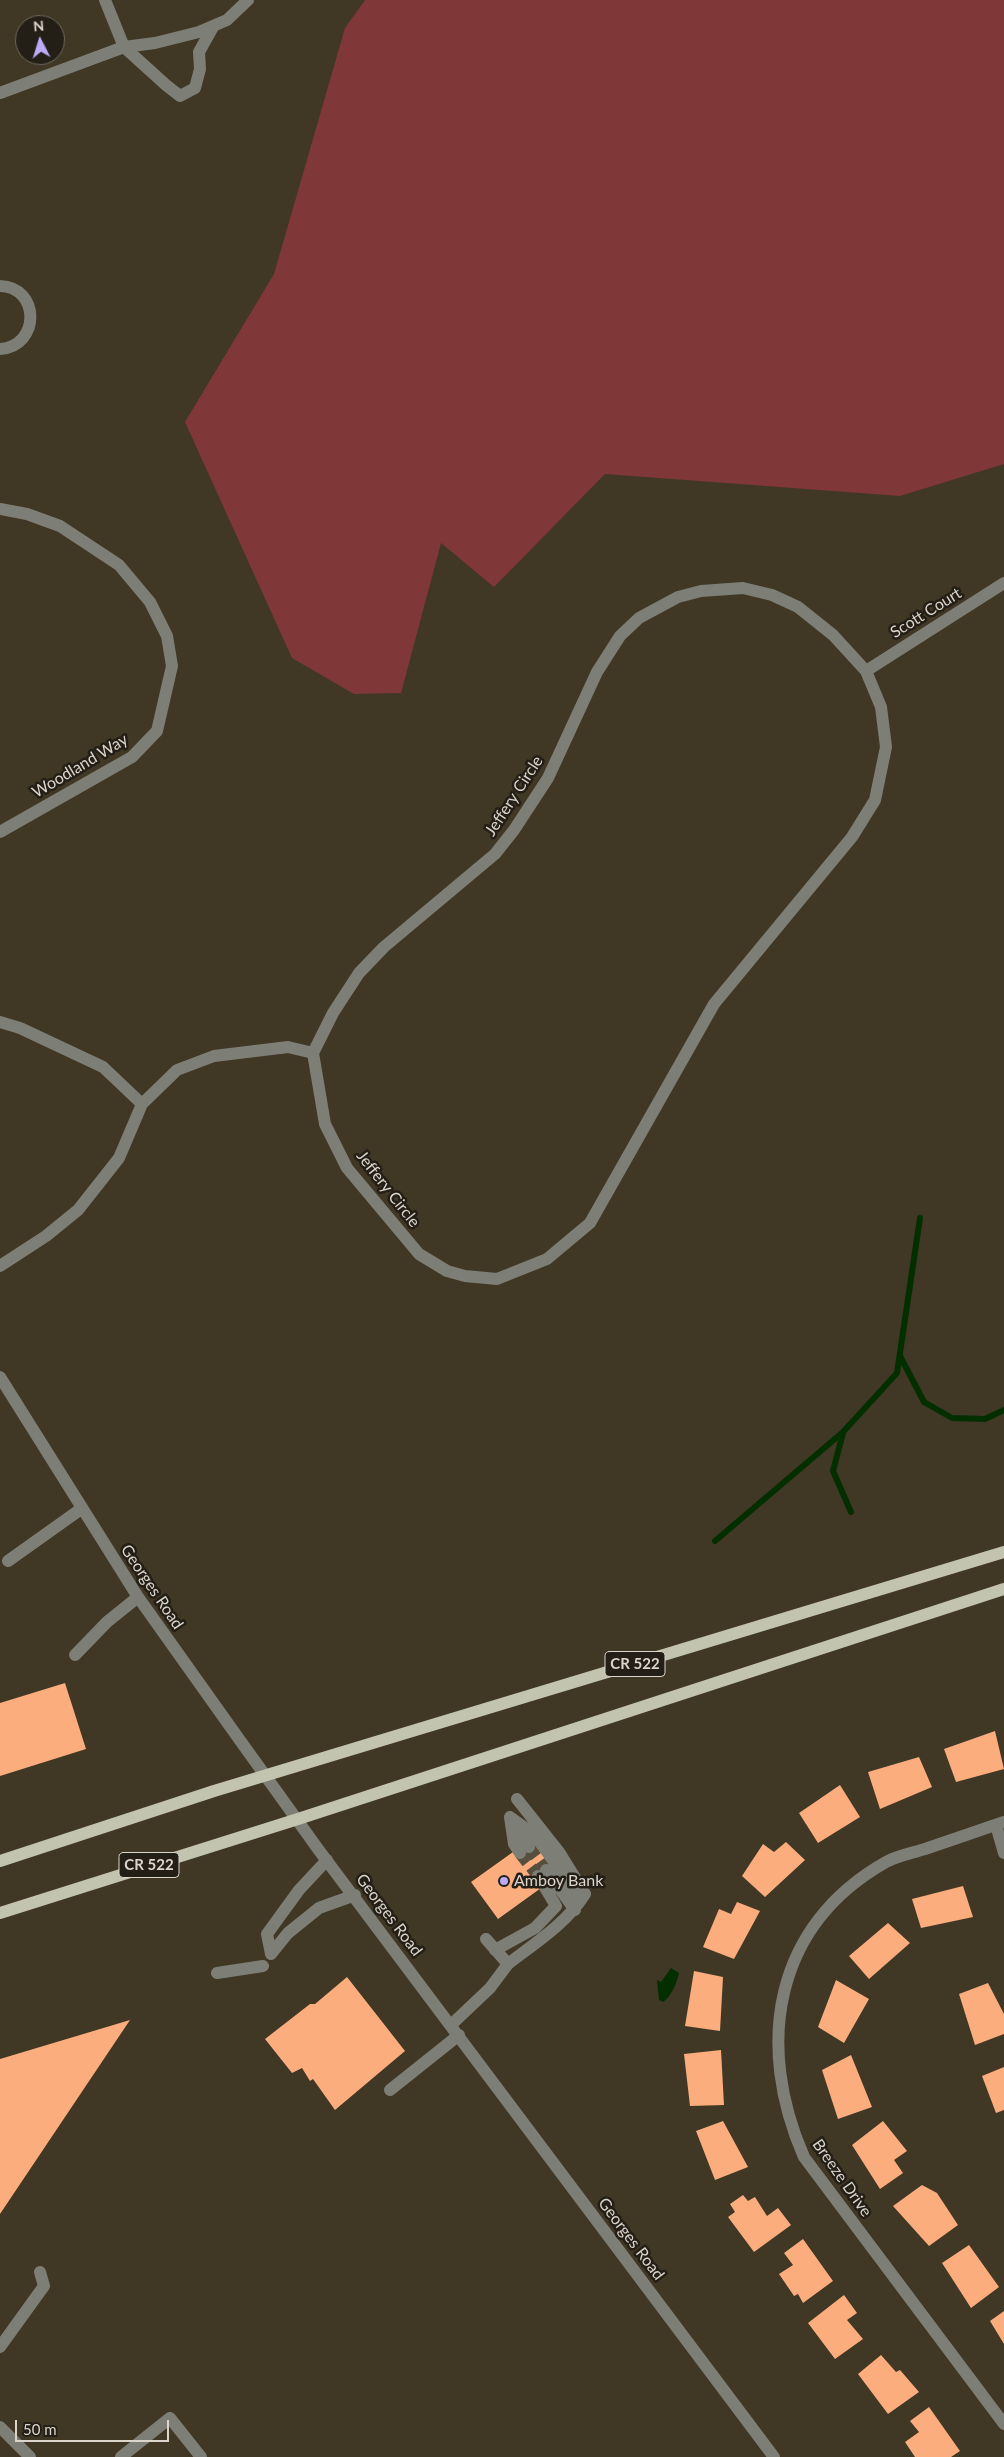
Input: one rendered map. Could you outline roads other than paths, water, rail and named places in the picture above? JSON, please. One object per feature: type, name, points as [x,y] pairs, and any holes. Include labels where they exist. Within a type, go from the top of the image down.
[{"type":"main road","name":"CR 522","points":[[0,1861],[266,1775],[1004,1552]]},
{"type":"main road","name":"CR 522","points":[[0,1913],[298,1819],[1004,1589]]},
{"type":"street","points":[[105,0],[124,47],[180,96],[195,88],[200,69],[199,52],[213,26]]},
{"type":"street","points":[[0,93],[124,47],[155,43],[213,26],[227,20],[248,0]]},
{"type":"street","points":[[0,286],[15,290],[24,298],[30,310],[31,322],[27,334],[18,343],[0,349]]},
{"type":"street","name":"Woodland Way","points":[[0,509],[27,514],[60,526],[119,565],[150,602],[167,636],[172,666],[157,731],[144,746],[132,757],[0,832]]},
{"type":"street","name":"Scott Court","points":[[866,671],[1004,583]]},
{"type":"street","name":"Jeffery Circle","points":[[743,588],[772,594],[798,607],[833,635],[866,671],[881,707],[886,747],[875,800],[852,837],[714,1004],[590,1223],[547,1259],[497,1279],[465,1276],[447,1271],[419,1254],[347,1168],[325,1124],[313,1053],[333,1013],[359,973],[384,946],[495,854],[514,830],[548,778],[597,672],[620,636],[639,618],[678,597],[702,591],[743,588]]},
{"type":"street","points":[[0,1022],[20,1028],[103,1067],[142,1104]]},
{"type":"street","points":[[0,1266],[46,1236],[78,1210],[119,1158],[142,1104],[178,1070],[214,1056],[288,1048],[313,1053]]},
{"type":"street","name":"Georges Road","points":[[0,1377],[81,1509],[138,1597],[327,1860],[774,2457]]},
{"type":"street","points":[[8,1562],[81,1509]]},
{"type":"street","points":[[75,1655],[107,1622],[138,1597]]},
{"type":"street","points":[[390,2090],[455,2030],[508,1964],[575,1910],[585,1894],[559,1852],[517,1799]]},
{"type":"street","points":[[525,1850],[514,1844],[510,1817],[535,1835],[570,1884],[575,1910]]},
{"type":"street","points":[[1000,1824],[1004,1853]]},
{"type":"street","name":"Breeze Drive","points":[[1000,1824],[888,1861],[852,1884],[818,1917],[789,1970],[779,2010],[778,2062],[792,2130],[804,2157],[1004,2424]]},
{"type":"street","points":[[327,1860],[299,1890],[267,1934],[271,1954],[288,1933],[319,1908],[355,1895]]},
{"type":"street","points":[[495,1950],[535,1928],[556,1906],[542,1873],[575,1910]]},
{"type":"street","points":[[486,1939],[508,1964]]},
{"type":"street","points":[[217,1973],[263,1966]]},
{"type":"street","points":[[0,2347],[44,2286],[40,2272]]},
{"type":"street","points":[[122,2457],[170,2418],[201,2457]]},
{"type":"street","points":[[0,2427],[30,2457]]},
{"type":"waterway","points":[[715,1541],[843,1432],[897,1373],[920,1218]]},
{"type":"waterway","points":[[900,1356],[924,1402],[952,1418],[985,1419],[1004,1410]]},
{"type":"waterway","points":[[843,1433],[833,1471],[851,1512]]},
{"type":"tunnel","points":[[529,1847],[546,1870]]},
{"type":"tunnel","points":[[520,1853],[538,1876]]},
{"type":"place","name":"Amboy Bank","points":[[504,1881]]}]
